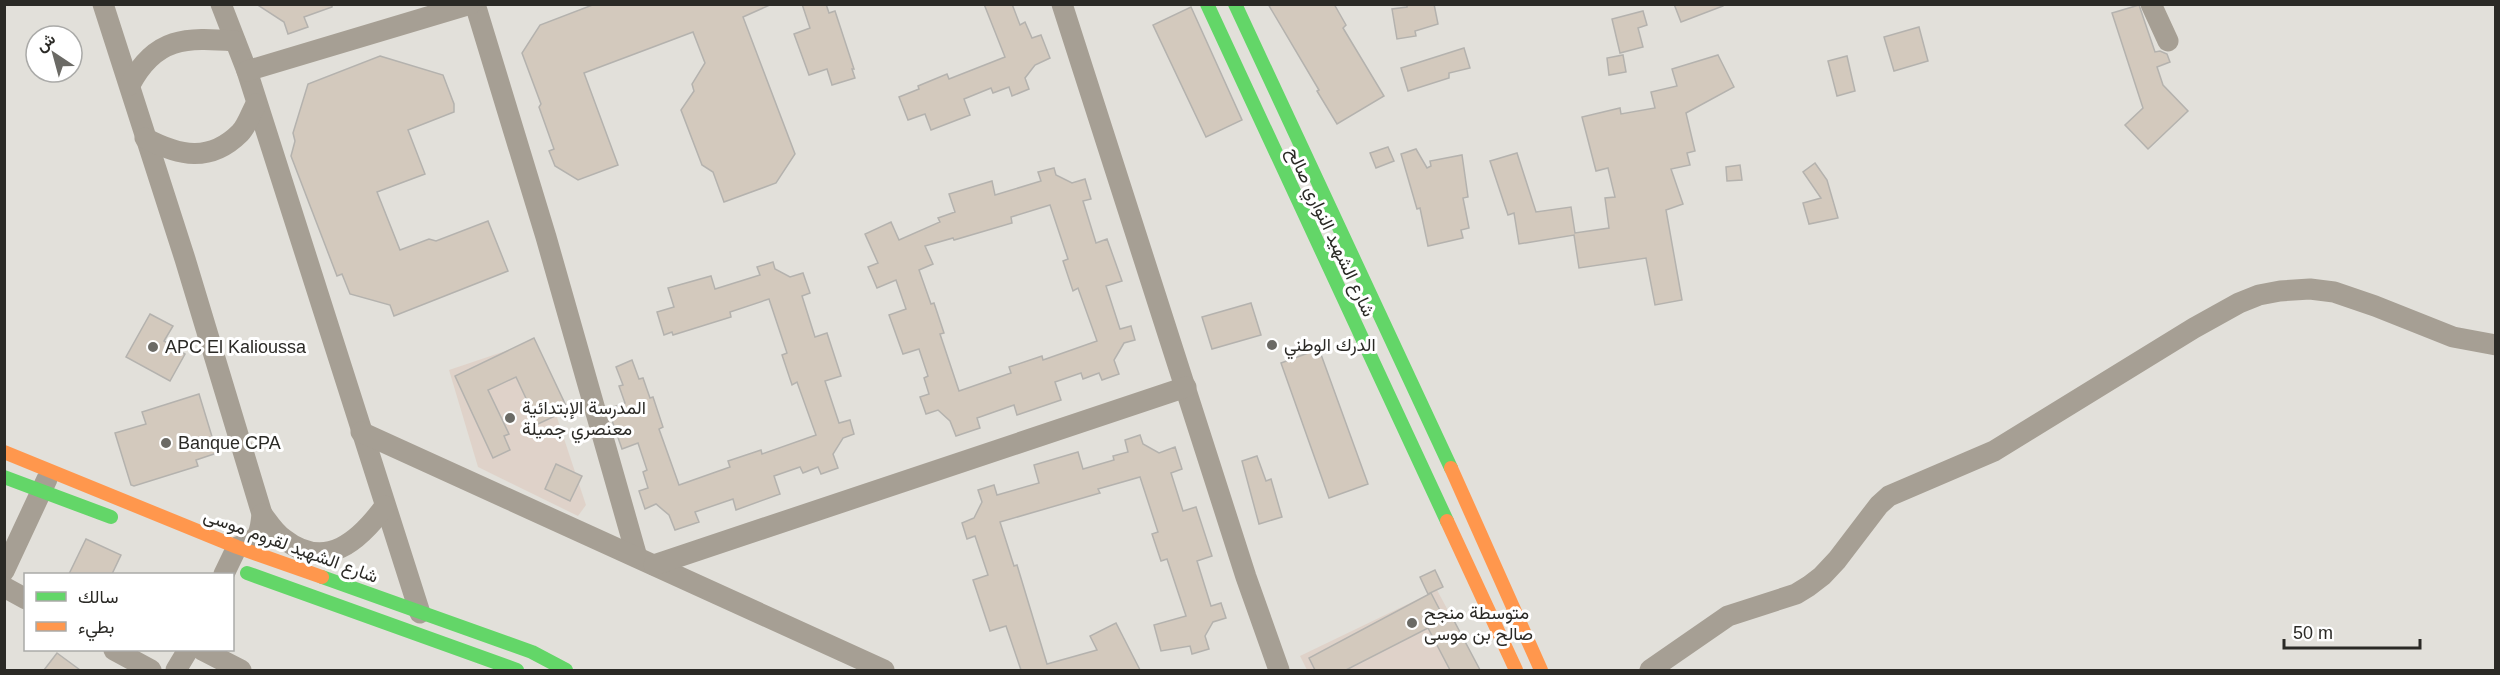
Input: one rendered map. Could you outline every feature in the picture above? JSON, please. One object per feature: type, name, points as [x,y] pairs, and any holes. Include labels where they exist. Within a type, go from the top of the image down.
[{"type":"street","points":[[103,4],[185,259],[262,514],[261,531],[254,542],[227,562]]},
{"type":"street","points":[[221,4],[247,71],[420,613]]},
{"type":"street","points":[[247,71],[473,4],[645,561]]},
{"type":"street","points":[[1062,4],[1246,577],[1279,670]]},
{"type":"street","name":"شارع الشهيد النواري صالح","points":[[1207,4],[1516,670]]},
{"type":"street","name":"شارع الشهيد النواري صالح","points":[[1235,4],[1271,85],[1433,426],[1541,670]]},
{"type":"street","points":[[2151,4],[2168,41]]},
{"type":"street","points":[[130,85],[142,65],[161,48],[177,41],[235,42]]},
{"type":"street","points":[[145,138],[173,151],[190,155],[209,152],[241,132],[256,104]]},
{"type":"street","points":[[1650,670],[1728,616],[1796,594],[1815,581],[1836,560],[1879,505],[1889,496],[1994,451],[2194,328],[2239,303],[2259,295],[2280,291],[2334,292],[2453,337],[2496,345]]},
{"type":"street","points":[[645,561],[1186,387]]},
{"type":"street","points":[[361,432],[885,670]]},
{"type":"street","name":"شارع الشهيد لقروم موسى","points":[[4,453],[50,471],[227,562],[517,670]]},
{"type":"street","points":[[4,570],[50,471]]},
{"type":"street","points":[[4,477],[126,523]]},
{"type":"street","points":[[227,562],[298,548],[326,552],[346,546],[368,530],[386,506]]},
{"type":"street","points":[[262,514],[282,538],[298,548]]},
{"type":"street","name":"شارع الشهيد لقروم موسى","points":[[227,562],[420,613],[527,661],[566,670]]},
{"type":"street","points":[[4,587],[24,598]]},
{"type":"street","points":[[116,651],[151,670]]},
{"type":"street","points":[[176,670],[187,651]]},
{"type":"street","points":[[204,651],[241,670]]},
{"type":"shaded area","name":"المدرسة الإبتدائية معنصري جميلة","points":[[532,342],[586,505],[578,516],[478,467],[449,370]]},
{"type":"shaded area","name":"متوسطة منجح صالح بن موسى","points":[[1437,590],[1480,670],[1307,670],[1300,656]]},
{"type":"building","points":[[256,4],[332,4],[332,7],[304,17],[308,27],[288,34],[284,22]]},
{"type":"building","points":[[595,4],[772,4],[743,17],[795,154],[776,183],[724,202],[713,172],[702,165],[681,110],[694,91],[692,84],[705,63],[693,32],[584,73],[618,165],[578,180],[555,166],[549,151],[554,149],[539,107],[541,104],[522,53],[540,25]]},
{"type":"building","points":[[802,4],[826,4],[829,13],[835,11],[855,78],[832,85],[827,69],[809,75],[794,34],[810,28]]},
{"type":"building","points":[[984,4],[1012,4],[1020,25],[1025,22],[1032,38],[1041,35],[1050,58],[1035,65],[1025,78],[1029,89],[1012,96],[1009,87],[993,93],[991,88],[964,99],[970,115],[931,130],[925,114],[908,120],[899,97],[947,74],[949,79],[1005,57]]},
{"type":"building","points":[[1268,4],[1334,4],[1346,25],[1343,28],[1384,96],[1337,124]]},
{"type":"building","points":[[1407,4],[1434,4],[1438,24],[1415,31],[1416,36],[1397,39],[1392,9],[1407,7]]},
{"type":"building","points":[[1674,4],[1723,4],[1723,6],[1681,22]]},
{"type":"building","points":[[2139,5],[2155,52],[2160,51],[2167,54],[2170,62],[2157,67],[2163,85],[2188,111],[2148,149],[2125,125],[2143,108],[2112,13]]},
{"type":"building","points":[[1191,7],[1242,120],[1206,137],[1153,25]]},
{"type":"building","points":[[1643,11],[1647,25],[1638,28],[1643,47],[1620,53],[1612,19]]},
{"type":"building","points":[[1919,27],[1928,61],[1894,71],[1884,37]]},
{"type":"building","points":[[1464,48],[1470,68],[1449,73],[1449,78],[1408,91],[1401,68]]},
{"type":"building","points":[[1623,55],[1626,72],[1609,75],[1607,58]]},
{"type":"building","points":[[1718,55],[1734,87],[1686,113],[1695,151],[1687,153],[1690,165],[1671,169],[1683,204],[1666,210],[1682,300],[1655,305],[1646,258],[1579,268],[1574,235],[1519,244],[1514,213],[1508,215],[1490,161],[1517,153],[1536,212],[1571,207],[1575,233],[1609,228],[1605,198],[1615,197],[1608,168],[1596,171],[1582,117],[1620,108],[1621,114],[1655,108],[1651,92],[1677,86],[1672,69]]},
{"type":"building","points":[[380,56],[443,75],[454,104],[454,112],[408,130],[425,174],[377,192],[400,250],[429,239],[436,241],[488,221],[508,271],[394,316],[390,305],[350,294],[342,274],[337,276],[291,156],[295,141],[293,133],[308,84]]},
{"type":"building","points":[[1847,56],[1855,91],[1837,96],[1828,61]]},
{"type":"building","points":[[1388,147],[1394,161],[1376,168],[1370,153]]},
{"type":"building","points":[[1416,149],[1427,168],[1431,166],[1430,161],[1462,155],[1468,197],[1463,198],[1469,228],[1461,230],[1463,238],[1428,246],[1420,208],[1417,209],[1401,154]]},
{"type":"building","points":[[1815,163],[1827,180],[1838,218],[1809,224],[1803,203],[1821,198],[1803,172]]},
{"type":"building","points":[[1740,165],[1742,180],[1727,181],[1726,167]]},
{"type":"building","points":[[1054,168],[1056,175],[1072,183],[1085,179],[1091,199],[1083,201],[1096,243],[1107,239],[1122,281],[1106,286],[1120,329],[1131,326],[1135,340],[1124,343],[1114,360],[1119,374],[1102,380],[1099,373],[1083,379],[1081,373],[1055,382],[1061,400],[1017,415],[1014,405],[977,418],[980,428],[956,436],[950,421],[938,410],[926,414],[920,397],[929,394],[924,378],[928,376],[919,349],[903,354],[889,315],[906,309],[896,280],[877,288],[868,267],[878,263],[865,234],[891,222],[899,240],[940,222],[938,218],[955,212],[949,194],[992,181],[995,195],[1041,181],[1038,172]],"holes":[[[1050,205],[1068,259],[1063,261],[1073,291],[1078,288],[1097,341],[1043,360],[1042,356],[1009,367],[1011,373],[959,391],[940,334],[944,333],[919,270],[933,264],[925,246],[1012,223],[1011,217]]]},
{"type":"building","points":[[773,262],[775,269],[790,277],[803,273],[810,293],[802,296],[815,337],[827,333],[841,376],[825,381],[839,423],[850,420],[854,434],[843,438],[833,454],[838,468],[821,474],[818,467],[803,473],[800,467],[774,476],[780,494],[736,510],[733,499],[695,512],[699,522],[675,530],[669,515],[656,504],[645,509],[639,491],[648,488],[643,472],[647,470],[638,443],[622,449],[608,409],[625,403],[619,386],[623,385],[616,367],[632,360],[639,379],[643,378],[650,398],[653,397],[663,427],[659,429],[679,485],[730,467],[728,461],[761,450],[762,454],[816,435],[797,382],[792,385],[782,355],[787,353],[769,299],[730,312],[731,317],[673,335],[672,332],[664,335],[657,312],[674,307],[668,288],[711,276],[715,289],[760,275],[757,267]]},
{"type":"building","points":[[1251,303],[1261,335],[1212,349],[1202,317]]},
{"type":"building","name":"APC El Kalioussa","points":[[150,314],[173,326],[164,341],[185,354],[170,381],[126,357]]},
{"type":"building","points":[[534,338],[568,410],[538,424],[516,377],[488,390],[509,434],[504,436],[510,450],[493,458],[455,376]]},
{"type":"building","points":[[1319,349],[1368,484],[1329,498],[1281,363]]},
{"type":"building","name":"Banque CPA","points":[[199,394],[217,453],[196,460],[198,466],[131,485],[115,433],[146,424],[142,412]]},
{"type":"building","points":[[1140,435],[1143,444],[1159,453],[1175,447],[1182,469],[1171,473],[1183,511],[1196,507],[1212,556],[1197,561],[1211,606],[1221,603],[1226,618],[1213,622],[1205,636],[1209,649],[1192,654],[1190,646],[1161,651],[1154,625],[1186,616],[1167,559],[1161,561],[1152,534],[1158,532],[1140,477],[1098,489],[1100,493],[1000,522],[1014,566],[1017,565],[1047,664],[1097,650],[1090,636],[1116,623],[1140,670],[1021,670],[1006,626],[990,631],[973,580],[988,575],[975,536],[967,539],[962,523],[974,518],[982,502],[978,490],[994,485],[997,495],[1039,483],[1034,465],[1078,452],[1083,469],[1114,460],[1113,456],[1128,452],[1125,440]]},
{"type":"building","points":[[1257,456],[1266,481],[1271,479],[1282,517],[1259,524],[1242,461]]},
{"type":"building","points":[[556,464],[582,476],[570,501],[545,489]]},
{"type":"building","points":[[86,539],[121,555],[112,573],[69,573]]},
{"type":"building","points":[[1435,570],[1443,587],[1428,594],[1420,577]]},
{"type":"building","name":"متوسطة منجح صالح بن موسى","points":[[1431,593],[1445,620],[1452,617],[1480,670],[1450,670],[1428,628],[1346,670],[1315,670],[1309,658]]},
{"type":"building","points":[[57,653],[80,670],[44,670]]},
{"type":"traffic: fast","points":[[1207,4],[1447,521]]},
{"type":"traffic: fast","points":[[1235,4],[1451,468]]},
{"type":"traffic: fast","points":[[4,477],[111,517]]},
{"type":"traffic: fast","points":[[247,573],[517,670]]},
{"type":"traffic: fast","points":[[322,577],[532,652],[566,670]]},
{"type":"traffic: slow","points":[[4,452],[237,547],[322,577]]},
{"type":"traffic: slow","points":[[1451,468],[1541,670]]},
{"type":"traffic: slow","points":[[1447,521],[1516,670]]},
{"type":"place","name":"الدرك الوطني","points":[[1272,345]]},
{"type":"place","name":"APC El Kalioussa","points":[[153,347]]},
{"type":"place","name":"المدرسة الإبتدائية معنصري جميلة","points":[[510,418]]},
{"type":"place","name":"Banque CPA","points":[[166,443]]},
{"type":"place","name":"متوسطة منجح صالح بن موسى","points":[[1412,623]]}]
